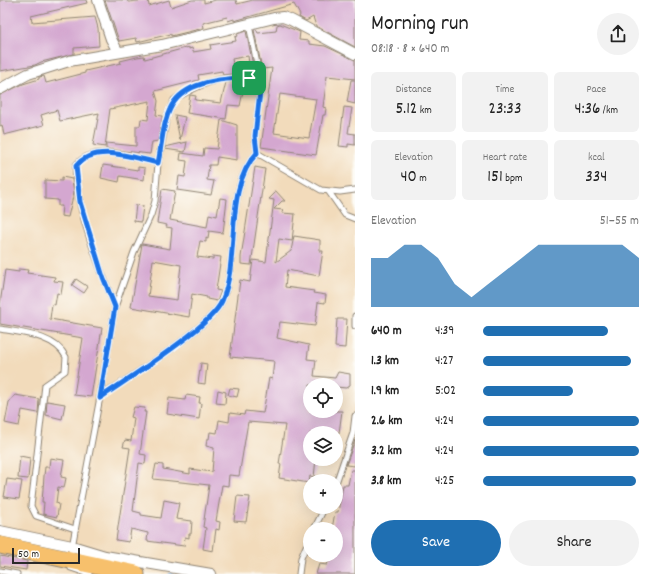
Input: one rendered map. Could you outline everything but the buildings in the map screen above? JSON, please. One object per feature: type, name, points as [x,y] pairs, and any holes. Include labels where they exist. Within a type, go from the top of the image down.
[{"type":"highway","points":[[0,546],[136,574]]},
{"type":"street","points":[[98,0],[111,39],[118,52]]},
{"type":"street","points":[[0,88],[28,74],[47,67],[118,52],[162,45],[283,17],[355,54]]},
{"type":"street","points":[[0,531],[65,559],[105,556],[211,574]]},
{"type":"lane","points":[[249,25],[261,79],[261,97],[255,136],[257,153]]},
{"type":"lane","points":[[65,559],[75,529],[100,398],[115,307],[134,252],[151,215],[155,201],[158,163],[167,116],[170,108],[178,97],[213,80],[249,78],[261,79]]},
{"type":"lane","points":[[115,307],[103,277],[80,202],[76,166],[89,155],[99,153],[120,155],[158,163]]},
{"type":"lane","points":[[257,153],[321,190],[329,192],[355,190]]},
{"type":"lane","points":[[100,398],[171,349],[206,321],[221,303],[228,282],[233,253],[235,218],[242,177],[250,160],[257,153]]},
{"type":"lane","points":[[329,192],[345,215],[355,219]]},
{"type":"lane","points":[[355,316],[355,326]]},
{"type":"lane","points":[[0,329],[41,338],[55,345],[66,357],[65,371],[45,385],[31,506],[36,516],[75,529]]},
{"type":"lane","points":[[339,474],[352,433],[355,416]]},
{"type":"lane","points":[[0,552],[41,559],[65,559],[90,574]]},
{"type":"lane","points":[[299,574],[303,553]]},
{"type":"lane","points":[[0,571],[17,574]]},
{"type":"route","points":[[249,78],[261,79],[261,97],[255,136],[255,147],[257,153],[250,160],[242,177],[235,218],[233,253],[228,282],[221,303],[206,321],[171,349],[100,398],[115,307],[103,277],[80,202],[76,166],[81,160],[89,155],[99,153],[120,155],[158,163],[167,116],[174,100],[194,88],[213,80],[249,78]]}]
